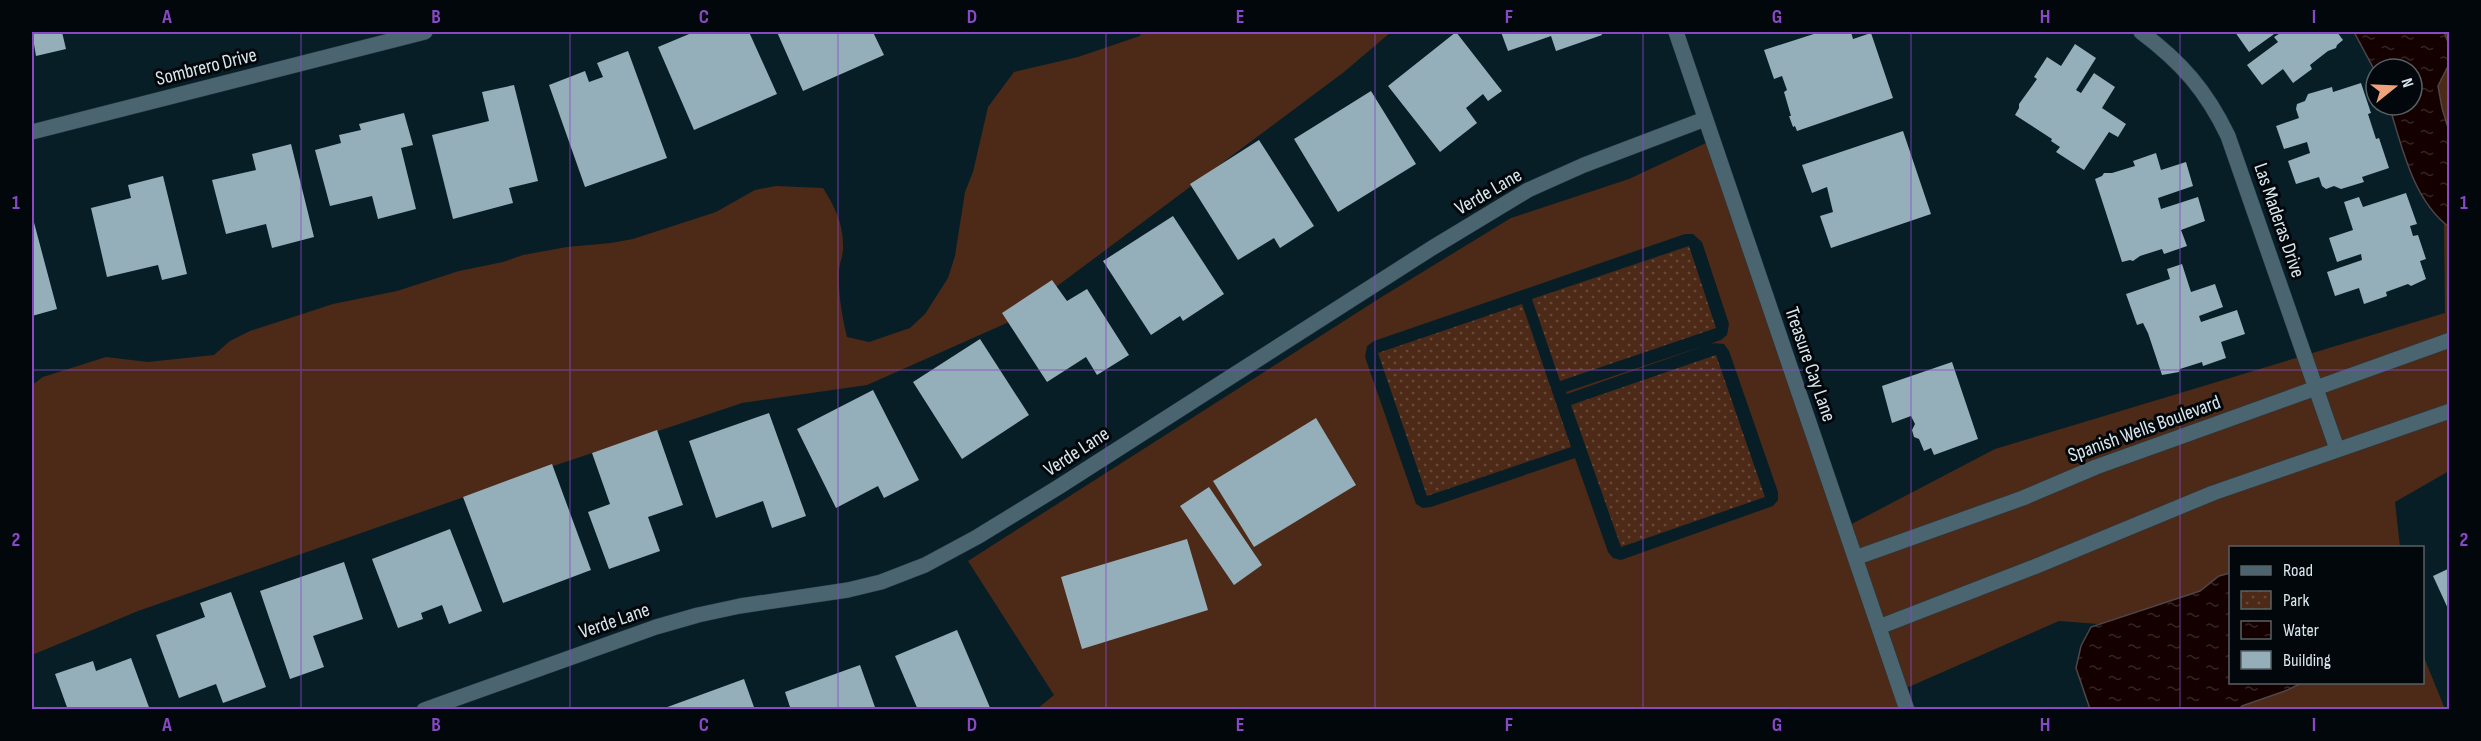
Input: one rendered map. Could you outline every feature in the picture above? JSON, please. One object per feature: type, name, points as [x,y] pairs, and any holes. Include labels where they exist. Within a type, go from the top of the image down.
[{"type":"street","name":"Sombrero Drive","points":[[32,132],[425,32]]},
{"type":"street","name":"Treasure Cay Lane","points":[[1676,32],[1907,710]]},
{"type":"street","name":"Las Maderas Drive","points":[[2141,32],[2172,56],[2195,81],[2214,107],[2228,136],[2337,449]]},
{"type":"street","name":"Verde Lane","points":[[424,710],[656,627],[740,606],[848,590],[881,582],[925,566],[1057,488],[1432,248],[1528,190],[1584,165],[1705,119]]},
{"type":"street","name":"Spanish Wells Boulevard","points":[[1855,558],[2023,498],[2096,467],[2450,340]]},
{"type":"street","points":[[1879,627],[2034,567],[2213,493],[2450,411]]},
{"type":"green space","points":[[1142,32],[1391,32],[1344,72],[1009,322],[867,385],[742,403],[547,468],[138,611],[32,655],[32,385],[43,377],[106,357],[148,362],[214,355],[230,341],[250,331],[333,304],[397,291],[459,271],[503,262],[523,255],[633,239],[716,212],[755,190],[776,186],[823,188],[835,209],[842,232],[843,249],[839,269],[839,288],[847,337],[869,342],[910,328],[925,314],[948,278],[955,256],[965,192],[973,172],[988,107],[1014,72],[1078,57],[1140,36]]},
{"type":"green space","points":[[2444,32],[2449,32],[2449,131],[2438,85],[2448,66],[2448,42]]},
{"type":"green space","points":[[1706,143],[1844,528],[1995,449],[2445,313],[2444,223],[2449,227],[2449,471],[2395,502],[2400,546],[2229,546],[2229,573],[2219,576],[2200,591],[2099,624],[2059,621],[1904,689],[1910,709],[1037,709],[1054,695],[968,561],[1380,298],[1511,218],[1629,179]],"holes":[[[1685,234],[1693,234],[1702,242],[1729,324],[1727,335],[1712,343],[1724,344],[1729,351],[1778,492],[1778,500],[1773,506],[1621,560],[1613,558],[1608,552],[1575,458],[1431,507],[1423,508],[1416,504],[1365,357],[1367,346],[1374,341]]]},
{"type":"green space","points":[[1689,246],[1716,328],[1560,381],[1532,299]]},
{"type":"green space","points":[[1522,304],[1571,447],[1427,496],[1378,353]]},
{"type":"green space","points":[[1711,343],[1567,394],[1566,392]]},
{"type":"green space","points":[[1716,355],[1765,497],[1621,547],[1571,405]]},
{"type":"green space","points":[[2424,657],[2445,709],[2239,710],[2242,706],[2300,684],[2424,684]]},
{"type":"water","points":[[2354,32],[2444,32],[2448,42],[2448,66],[2438,86],[2449,131],[2449,227],[2437,216],[2418,188],[2410,172],[2393,117],[2424,117],[2424,57],[2367,57]]},
{"type":"water","points":[[2229,573],[2229,684],[2300,684],[2239,709],[2090,709],[2076,668],[2081,646],[2091,627],[2200,591],[2219,576]]},
{"type":"building","points":[[32,32],[62,32],[66,49],[36,56]]},
{"type":"building","points":[[694,32],[749,32],[777,94],[694,130],[658,47]]},
{"type":"building","points":[[777,32],[873,32],[884,55],[803,91]]},
{"type":"building","points":[[1456,32],[1502,91],[1488,101],[1483,94],[1466,108],[1477,123],[1440,152],[1388,86]]},
{"type":"building","points":[[1501,32],[1601,32],[1602,35],[1556,51],[1551,36],[1508,51]]},
{"type":"building","points":[[1820,32],[1851,32],[1853,39],[1871,33],[1893,98],[1797,131],[1789,116],[1791,116],[1784,92],[1787,90],[1782,76],[1774,79],[1764,50]]},
{"type":"building","points":[[2235,32],[2277,32],[2249,52]]},
{"type":"building","points":[[2282,32],[2337,32],[2343,40],[2336,48],[2328,51],[2310,65],[2312,69],[2293,83],[2283,69],[2262,85],[2247,65],[2278,42],[2274,37]]},
{"type":"building","points":[[2075,44],[2096,58],[2076,90],[2081,93],[2094,73],[2115,87],[2102,108],[2126,124],[2118,137],[2109,132],[2084,170],[2056,152],[2060,147],[2051,141],[2052,139],[2015,115],[2019,104],[2037,79],[2034,77],[2047,57],[2061,66]]},
{"type":"building","points":[[628,51],[667,158],[585,187],[549,85],[585,71],[589,82],[603,77],[597,63]]},
{"type":"building","points":[[2361,83],[2364,92],[2364,117],[2369,117],[2389,168],[2362,177],[2364,182],[2341,189],[2334,186],[2326,189],[2322,186],[2319,177],[2296,184],[2288,161],[2310,153],[2307,142],[2284,149],[2276,126],[2299,118],[2297,104],[2305,101],[2308,94],[2332,87],[2333,92]]},
{"type":"building","points":[[514,85],[538,181],[509,188],[513,203],[453,219],[432,135],[489,121],[482,92]]},
{"type":"building","points":[[1371,91],[1416,164],[1338,212],[1294,139]]},
{"type":"building","points":[[404,113],[413,145],[401,148],[416,209],[378,219],[372,196],[330,206],[315,150],[341,143],[339,135],[361,130],[359,124]]},
{"type":"building","points":[[1903,131],[1931,214],[1831,248],[1820,216],[1833,212],[1827,187],[1812,193],[1802,165]]},
{"type":"building","points":[[1259,140],[1314,226],[1280,248],[1274,238],[1238,260],[1190,184]]},
{"type":"building","points":[[291,144],[314,237],[272,248],[266,224],[226,234],[212,180],[256,170],[252,154]]},
{"type":"building","points":[[2156,153],[2161,170],[2186,162],[2193,186],[2158,198],[2161,209],[2198,197],[2205,221],[2181,230],[2187,246],[2164,254],[2162,249],[2140,256],[2133,261],[2122,262],[2095,179],[2104,173],[2135,166],[2133,161]]},
{"type":"building","points":[[163,176],[187,274],[162,280],[158,265],[107,277],[91,208],[131,198],[128,185]]},
{"type":"building","points":[[2406,193],[2417,224],[2410,226],[2413,236],[2418,235],[2426,259],[2420,261],[2426,279],[2411,286],[2408,284],[2386,292],[2387,296],[2364,304],[2359,288],[2335,296],[2327,272],[2362,260],[2361,254],[2337,262],[2329,238],[2353,230],[2344,202],[2359,197],[2363,207]]},
{"type":"building","points":[[32,215],[57,309],[32,316]]},
{"type":"building","points":[[1173,216],[1224,294],[1183,321],[1180,316],[1151,335],[1103,261]]},
{"type":"building","points":[[2182,264],[2191,292],[2215,284],[2223,307],[2199,316],[2201,322],[2237,310],[2245,334],[2221,342],[2226,358],[2203,366],[2202,362],[2180,369],[2179,372],[2162,375],[2148,333],[2143,323],[2137,325],[2126,294],[2170,279],[2167,269]]},
{"type":"building","points":[[1052,280],[1067,301],[1087,289],[1129,355],[1097,375],[1086,357],[1047,382],[1002,313]]},
{"type":"building","points":[[980,339],[1029,415],[962,459],[913,382]]},
{"type":"building","points":[[1952,362],[1978,439],[1934,455],[1931,448],[1924,451],[1919,439],[1914,437],[1912,430],[1915,424],[1911,416],[1892,423],[1882,386]]},
{"type":"building","points":[[873,390],[919,480],[884,498],[878,486],[836,508],[797,429]]},
{"type":"building","points":[[769,413],[806,516],[772,528],[763,501],[716,518],[689,441]]},
{"type":"building","points":[[1316,418],[1356,485],[1254,547],[1213,481]]},
{"type":"building","points":[[657,430],[683,505],[648,517],[660,551],[609,569],[588,512],[610,504],[592,453]]},
{"type":"building","points":[[552,464],[591,570],[503,603],[463,497]]},
{"type":"building","points":[[1209,487],[1262,565],[1234,585],[1180,506]]},
{"type":"building","points":[[450,529],[482,611],[449,624],[442,605],[421,613],[423,619],[398,628],[372,559]]},
{"type":"building","points":[[1187,539],[1208,610],[1082,649],[1061,577]]},
{"type":"building","points":[[344,562],[363,619],[313,636],[324,667],[290,679],[260,591]]},
{"type":"building","points":[[2450,568],[2450,613],[2433,576]]},
{"type":"building","points":[[231,592],[266,687],[223,703],[216,684],[179,698],[156,635],[205,617],[200,603]]},
{"type":"building","points":[[957,630],[991,710],[918,710],[895,656]]},
{"type":"building","points":[[131,658],[150,710],[68,710],[55,674],[93,661],[96,671]]},
{"type":"building","points":[[860,665],[876,710],[791,710],[785,692]]},
{"type":"building","points":[[744,679],[755,710],[662,710],[662,709]]}]
